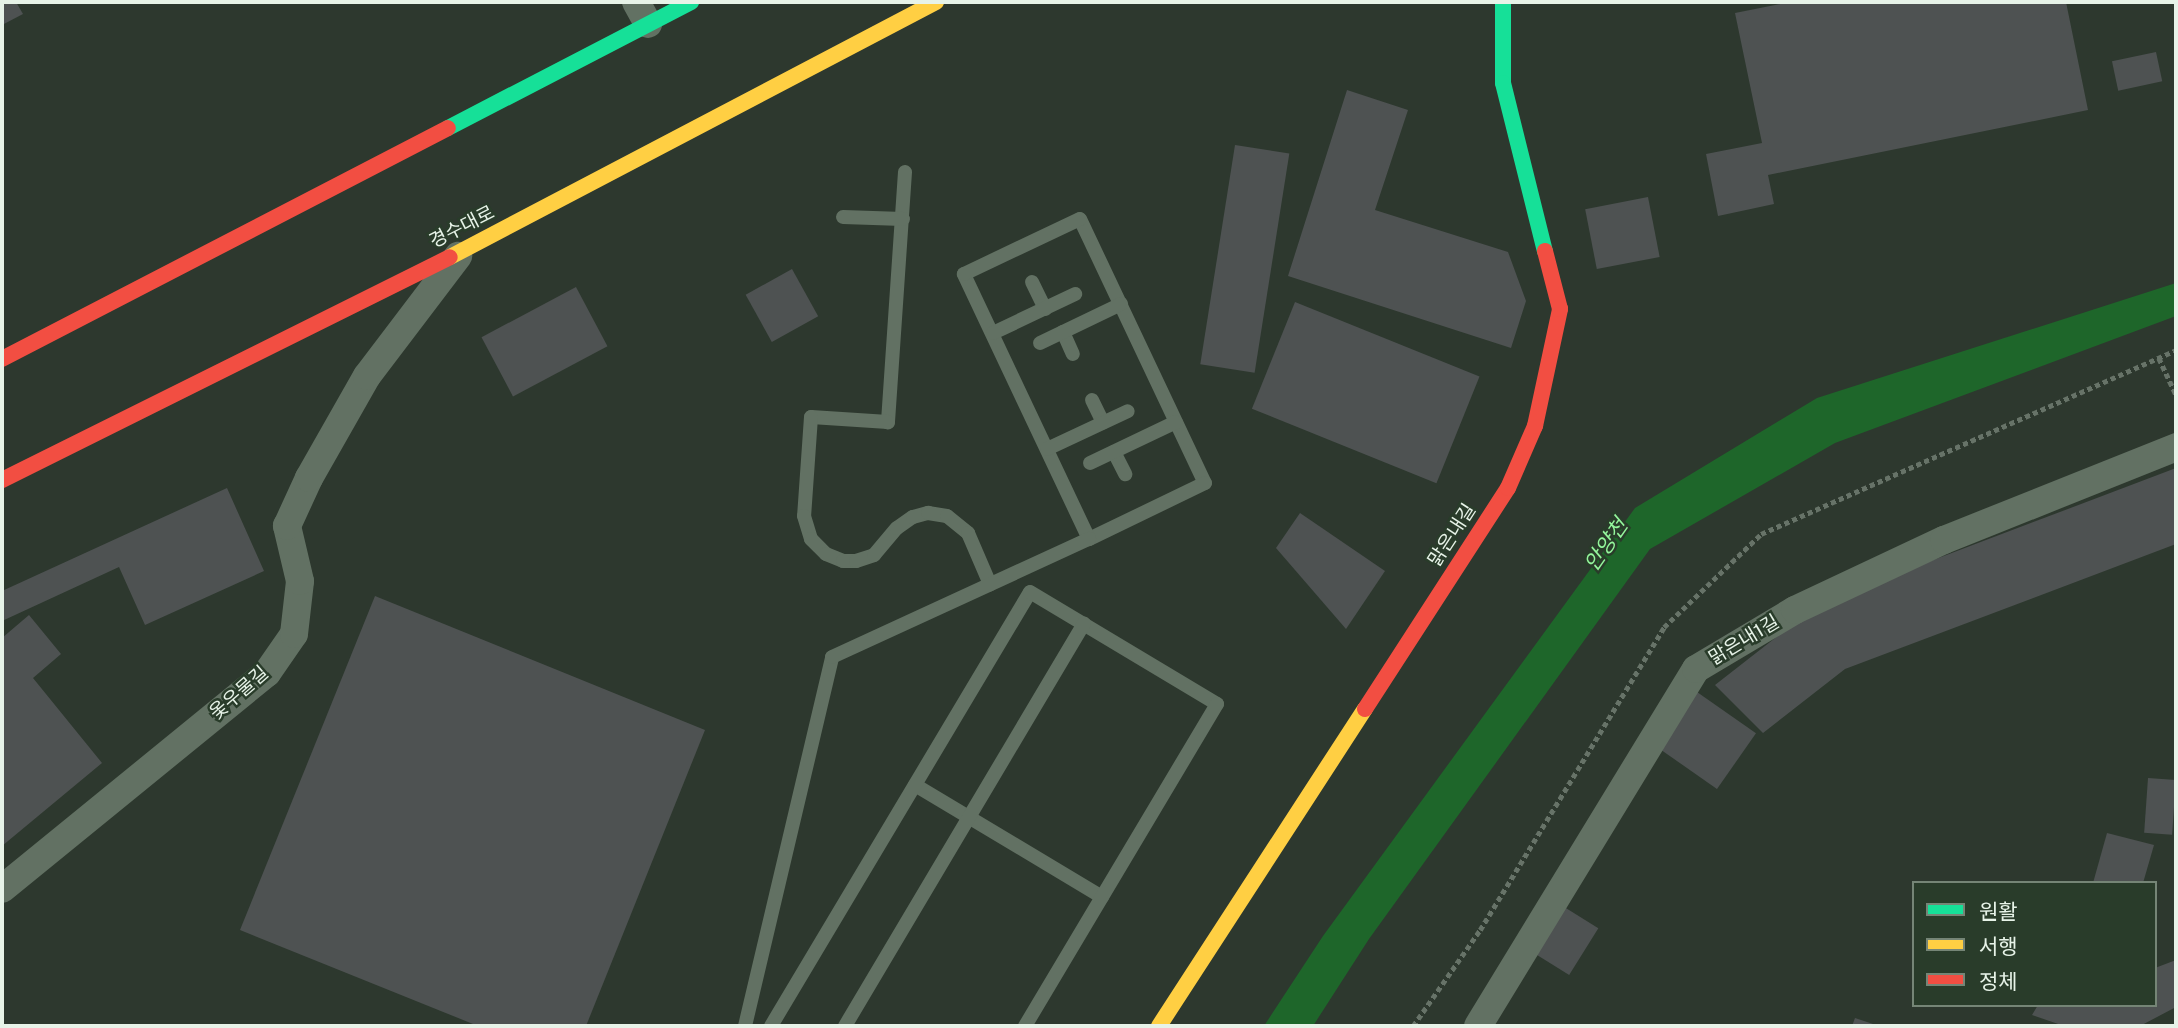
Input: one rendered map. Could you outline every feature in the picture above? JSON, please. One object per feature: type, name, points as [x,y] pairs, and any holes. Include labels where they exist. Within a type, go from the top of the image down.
[{"type":"main road","points":[[2,359],[642,13],[691,2]]},
{"type":"main road","name":"경수대로","points":[[2,480],[462,251],[936,2]]},
{"type":"main road","name":"맑은내길","points":[[1159,1026],[1508,488],[1535,426],[1560,309],[1503,83],[1503,2]]},
{"type":"street","name":"옻우물길","points":[[2,889],[267,673],[294,634],[300,581],[288,526],[309,478],[367,376],[462,251]]},
{"type":"street","name":"맑은내1길","points":[[1478,1026],[1696,669],[1795,610],[1944,540],[2176,447]]},
{"type":"lane","points":[[905,172],[888,422],[811,417],[804,516],[811,539],[826,554],[842,561],[856,561],[874,555],[897,528],[913,517],[928,513],[947,516],[968,533],[990,584]]},
{"type":"lane","points":[[843,217],[903,219]]},
{"type":"lane","points":[[746,1026],[832,657],[1089,538],[1205,483],[1080,219],[964,274],[1089,538]]},
{"type":"lane","points":[[1032,282],[1045,309]]},
{"type":"lane","points":[[993,333],[1075,294]]},
{"type":"lane","points":[[1040,343],[1121,304]]},
{"type":"lane","points":[[1063,331],[1073,354]]},
{"type":"lane","points":[[1092,400],[1103,423]]},
{"type":"lane","points":[[1047,449],[1128,411]]},
{"type":"lane","points":[[1090,463],[1177,422]]},
{"type":"lane","points":[[1115,452],[1125,474]]},
{"type":"lane","points":[[771,1026],[1030,592],[1217,704],[1025,1026]]},
{"type":"lane","points":[[845,1026],[1084,624]]},
{"type":"lane","points":[[915,785],[1102,898]]},
{"type":"path","points":[[2159,358],[2176,394]]},
{"type":"shaded area","points":[[2176,283],[2176,316],[1835,443],[1650,549],[1369,939],[1313,1026],[1264,1026],[1323,936],[1635,508],[1817,398]]},
{"type":"building","points":[[2,2],[16,2],[23,14],[2,25]]},
{"type":"building","points":[[1790,2],[2066,2],[2088,110],[1768,175],[1774,204],[1718,216],[1706,154],[1762,143],[1735,13]]},
{"type":"building","points":[[2156,52],[2162,81],[2118,91],[2112,61]]},
{"type":"building","points":[[1347,90],[1408,110],[1375,210],[1508,252],[1526,301],[1511,348],[1288,276]]},
{"type":"building","points":[[1235,145],[1289,154],[1255,373],[1200,364]]},
{"type":"building","points":[[1648,197],[1660,257],[1597,269],[1585,209]]},
{"type":"building","points":[[792,269],[818,316],[772,342],[746,295]]},
{"type":"building","points":[[576,287],[607,346],[513,396],[482,337]]},
{"type":"building","points":[[1295,302],[1480,377],[1436,483],[1252,409]]},
{"type":"building","points":[[2176,468],[2176,544],[1845,669],[1763,733],[1715,685],[1820,603]]},
{"type":"building","points":[[227,488],[264,571],[145,625],[119,567],[2,621],[2,591]]},
{"type":"building","points":[[1300,513],[1385,571],[1346,629],[1276,548]]},
{"type":"building","points":[[375,596],[705,730],[586,1026],[478,1026],[240,930]]},
{"type":"building","points":[[29,615],[61,654],[33,678],[102,763],[2,846],[2,638]]},
{"type":"building","points":[[1697,692],[1756,733],[1717,789],[1658,748]]},
{"type":"building","points":[[2148,778],[2176,780],[2172,835],[2144,833]]},
{"type":"building","points":[[2107,833],[2154,845],[2144,881],[2094,881]]},
{"type":"building","points":[[1561,905],[1598,928],[1569,975],[1532,952]]},
{"type":"building","points":[[2176,960],[2176,1007],[2140,1026],[2064,1026],[2032,1015],[2037,1007],[2157,1007],[2157,967]]},
{"type":"building","points":[[1855,1018],[1879,1026],[1852,1026]]},
{"type":"traffic: fast","points":[[448,128],[691,2]]},
{"type":"traffic: fast","points":[[1503,2],[1503,83],[1545,251]]},
{"type":"traffic: slow","points":[[450,257],[936,2]]},
{"type":"traffic: slow","points":[[1159,1026],[1365,709]]},
{"type":"traffic: jam","points":[[2,359],[448,128]]},
{"type":"traffic: jam","points":[[1365,709],[1508,488],[1535,426],[1560,309],[1545,251]]},
{"type":"traffic: jam","points":[[2,480],[450,257]]},
{"type":"water label","name":"안양천","points":[[1606,545]]}]
